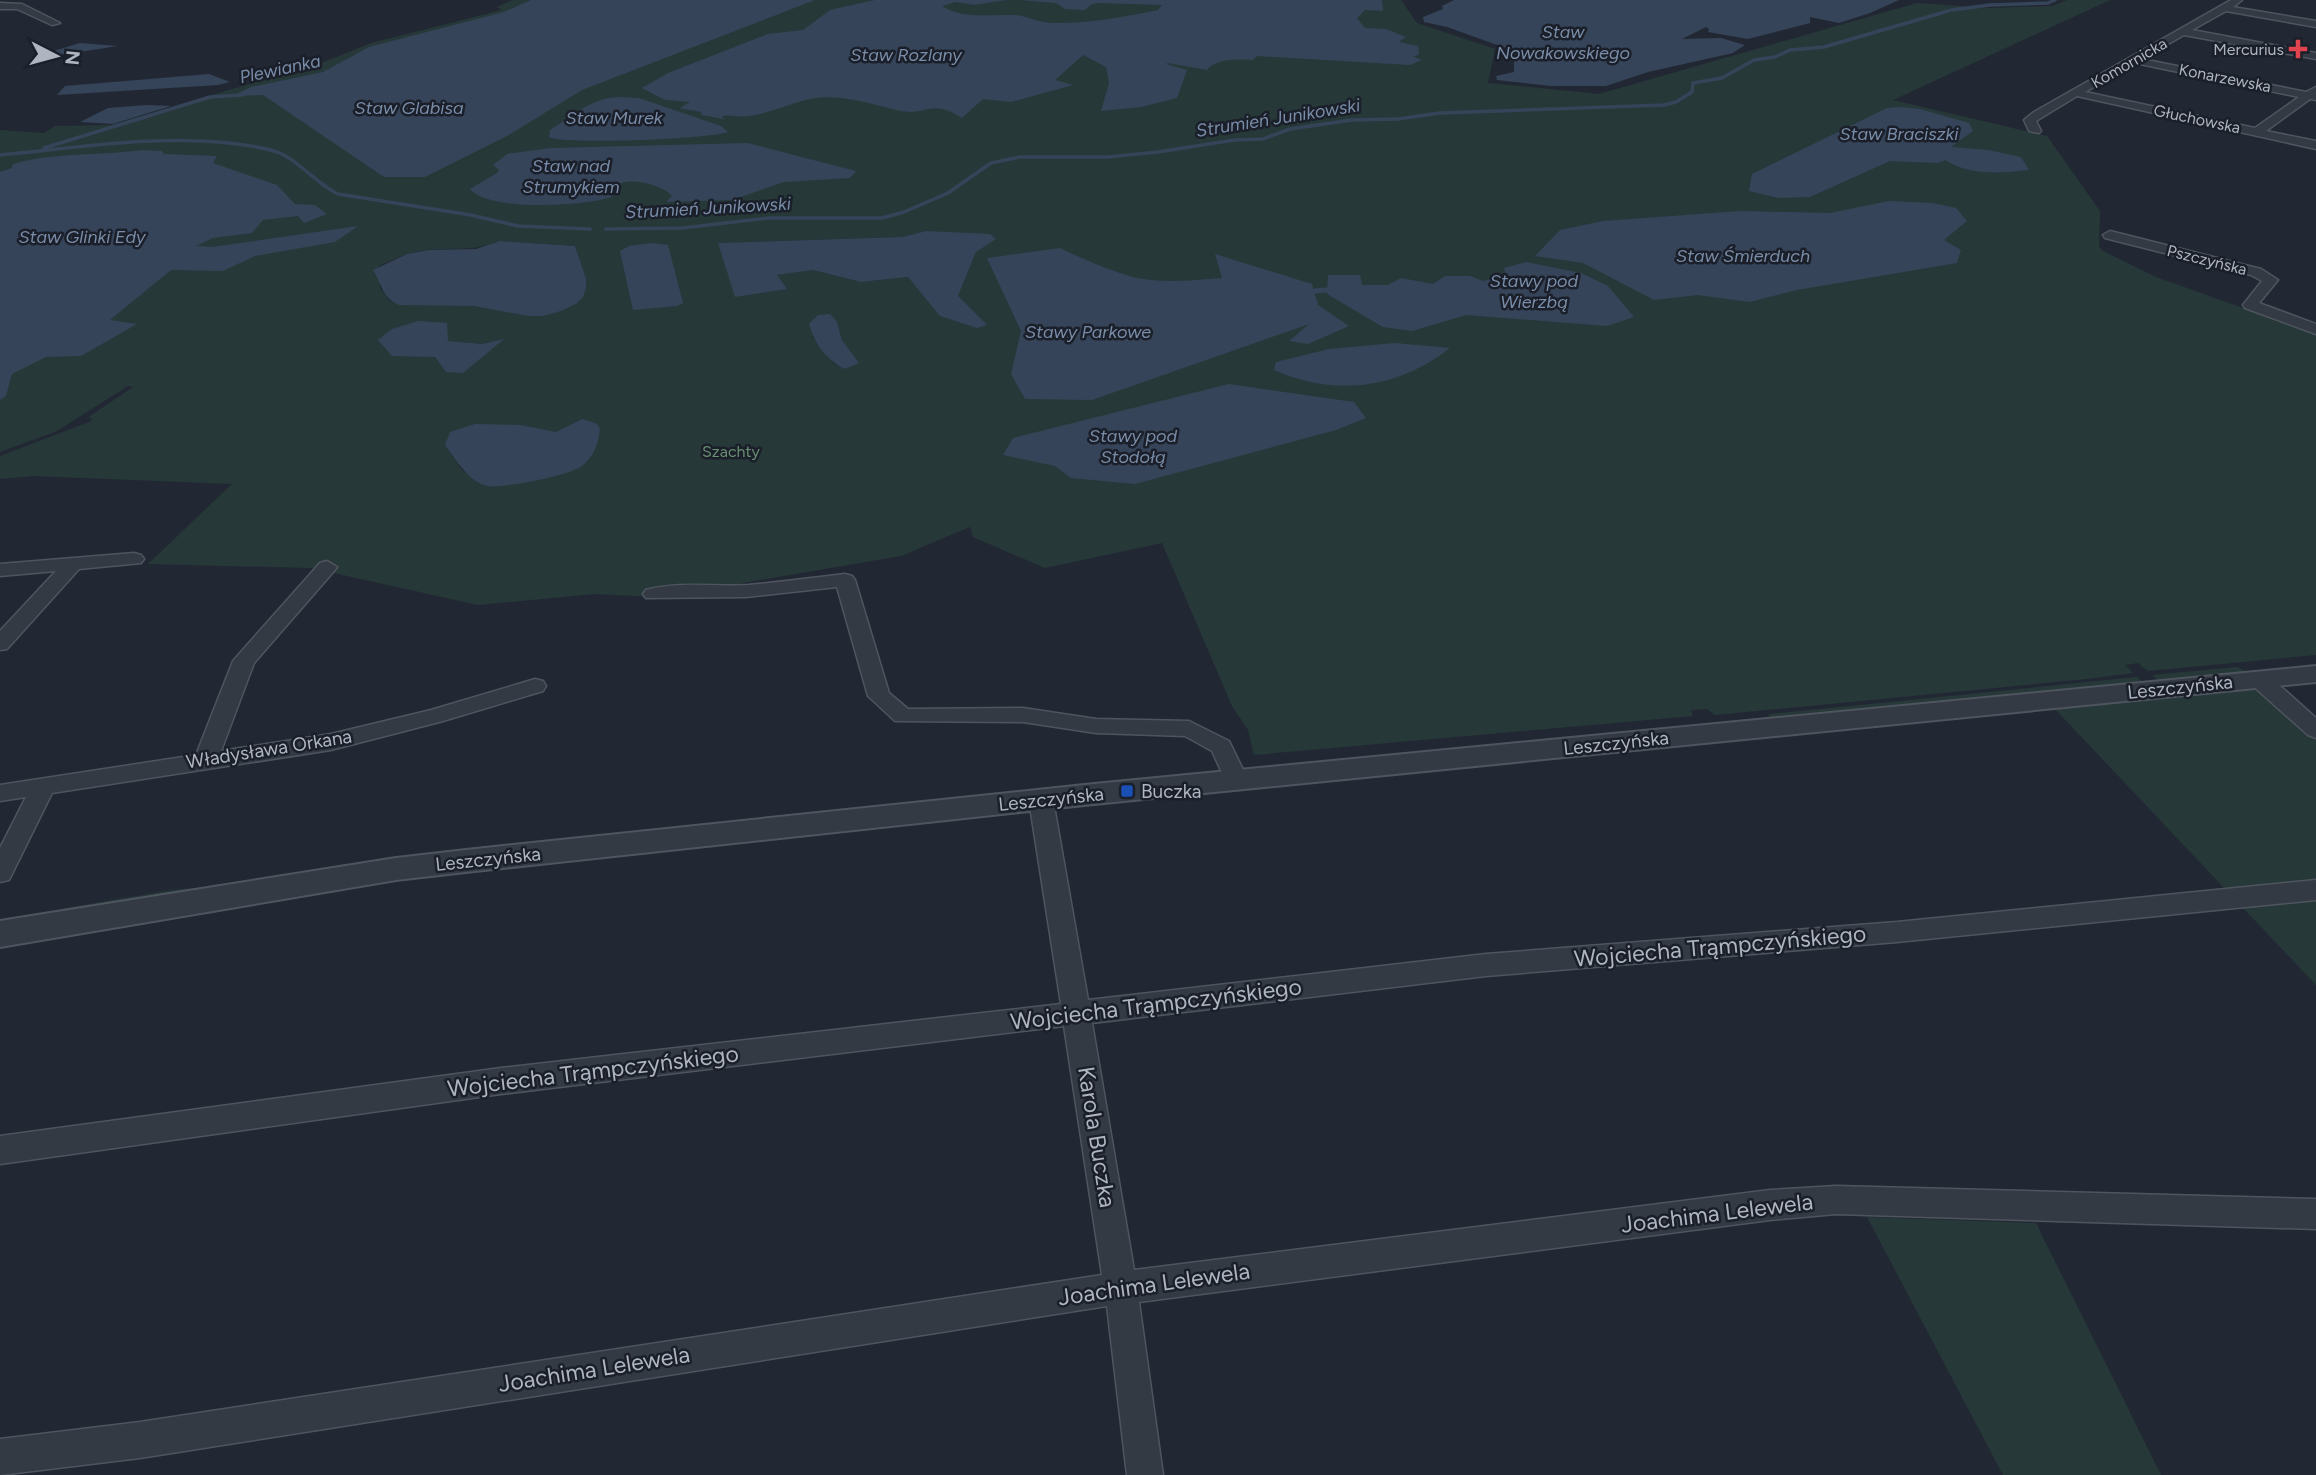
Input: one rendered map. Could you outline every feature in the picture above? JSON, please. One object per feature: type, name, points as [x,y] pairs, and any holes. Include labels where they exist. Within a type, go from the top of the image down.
[{"type":"street","name":"Komornicka","points":[[2035,131],[2030,120],[2238,0]]},
{"type":"street","points":[[0,6],[19,6],[55,23]]},
{"type":"street","points":[[2225,8],[2316,24]]},
{"type":"street","points":[[2185,32],[2316,56]]},
{"type":"street","name":"Konarzewska","points":[[2134,60],[2314,94]]},
{"type":"street","name":"Głuchowska","points":[[2077,93],[2316,145]]},
{"type":"street","points":[[2257,132],[2314,94]]},
{"type":"street","name":"Pszczyńska","points":[[2110,235],[2256,272],[2271,280],[2250,305],[2316,329]]},
{"type":"street","points":[[0,570],[134,559]]},
{"type":"street","points":[[0,644],[75,562]]},
{"type":"street","points":[[206,760],[244,661],[327,566]]},
{"type":"street","points":[[653,594],[689,590],[746,591],[845,580],[879,696],[903,716],[1024,715],[1096,726],[1189,729],[1221,746],[1236,780]]},
{"type":"street","name":"Leszczyńska","points":[[0,934],[396,869],[1236,780],[2316,674]]},
{"type":"street","points":[[2260,680],[2316,730]]},
{"type":"street","name":"Władysława Orkana","points":[[0,793],[331,742],[435,716],[535,686]]},
{"type":"street","points":[[0,873],[43,787]]},
{"type":"street","name":"Karola Buczka","points":[[1041,800],[1121,1288],[1145,1475]]},
{"type":"street","name":"Wojciecha Trąmpczyńskiego","points":[[0,1150],[501,1081],[1486,965],[1897,932],[2316,890]]},
{"type":"street","name":"Joachima Lelewela","points":[[0,1457],[140,1440],[1121,1288],[1770,1205],[1836,1200],[2316,1214]]},
{"type":"green space","name":"Szachty","points":[[513,0],[1401,0],[1417,23],[1495,49],[1488,83],[1599,94],[1917,3],[1989,8],[2052,6],[2067,0],[2110,0],[1893,100],[2047,136],[2100,211],[2099,247],[2103,251],[2156,277],[2316,334],[2316,655],[2148,671],[2138,663],[2125,665],[2133,673],[2087,679],[1715,715],[1707,709],[1691,710],[1693,716],[1254,755],[1248,730],[1232,706],[1162,543],[1045,568],[973,537],[970,527],[901,556],[660,597],[594,594],[478,605],[311,568],[148,564],[232,484],[33,476],[0,479],[0,456],[89,422],[93,419],[89,418],[90,416],[133,387],[128,386],[57,431],[0,452],[0,130],[44,133],[55,126],[111,125],[307,69],[371,43],[501,9],[497,7]],"holes":[[[926,231],[956,233],[976,252],[958,296],[925,295],[908,277],[861,282],[813,270],[776,275],[718,243],[902,237]],[[500,241],[575,246],[586,278],[576,304],[547,314],[535,315],[471,306],[390,301],[380,288],[379,266],[396,258],[420,251],[472,248]],[[837,322],[842,340],[858,362],[845,369],[833,363],[812,336]],[[502,340],[446,372],[435,357],[447,341],[482,344]],[[582,419],[487,486],[462,470],[445,445],[521,425],[556,432]]]},
{"type":"green space","points":[[2237,667],[2249,673],[2159,681],[2152,675]]},
{"type":"green space","points":[[2137,677],[2144,683],[1768,717],[1770,714]]},
{"type":"green space","points":[[2262,688],[2316,737],[2316,985],[2054,708]]},
{"type":"green space","points":[[226,885],[8,922],[1,919],[172,890]]},
{"type":"green space","points":[[1867,1217],[2036,1223],[2161,1475],[2003,1475]]},
{"type":"water","name":"Staw Glabisa","points":[[531,0],[815,0],[582,90],[507,136],[425,177],[384,177],[263,95],[233,96],[251,87],[323,72],[369,47],[504,12]]},
{"type":"water","name":"Staw Rozlany","points":[[875,0],[1007,0],[974,5],[956,2],[942,6],[968,15],[1015,15],[1046,23],[1064,23],[1132,15],[1158,10],[1162,5],[1099,3],[1092,4],[1085,10],[1065,9],[1056,3],[1019,0],[1382,0],[1383,11],[1365,10],[1357,18],[1365,28],[1386,29],[1406,37],[1399,42],[1418,46],[1419,54],[1414,57],[1422,60],[1410,65],[1257,56],[1253,60],[1222,61],[1207,70],[1168,63],[1166,64],[1187,70],[1177,98],[1141,107],[1101,111],[1109,83],[1106,67],[1083,55],[1055,80],[1073,85],[1011,102],[983,99],[962,118],[943,109],[910,112],[827,97],[758,114],[722,116],[724,119],[680,108],[690,102],[665,100],[642,88],[668,73],[768,34],[803,30],[830,10]]},
{"type":"water","name":"Staw Nowakowskiego","points":[[1454,0],[1899,0],[1839,23],[1810,17],[1810,23],[1748,39],[1708,32],[1706,27],[1682,39],[1721,38],[1745,45],[1733,53],[1648,72],[1606,86],[1551,86],[1497,80],[1496,76],[1514,72],[1514,51],[1447,27],[1424,22],[1423,17],[1443,9],[1442,6]]},
{"type":"water","points":[[80,43],[118,46],[60,55],[47,53]]},
{"type":"water","points":[[209,74],[230,82],[57,95],[65,86]]},
{"type":"water","name":"Staw Murek","points":[[622,97],[639,98],[721,126],[728,132],[637,140],[580,141],[549,137],[550,130],[592,103]]},
{"type":"water","points":[[171,106],[113,124],[80,122],[108,108]]},
{"type":"water","name":"Staw Braciszki","points":[[1887,108],[1920,109],[1969,123],[1973,131],[1951,147],[1988,150],[2021,157],[2029,170],[1986,172],[1965,169],[1945,160],[1938,163],[1890,161],[1810,197],[1778,198],[1749,191],[1752,174]]},
{"type":"water","name":"Staw nad Strumykiem","points":[[748,143],[856,171],[850,178],[784,182],[732,200],[666,202],[672,196],[668,192],[637,182],[622,183],[616,187],[612,197],[581,203],[538,205],[496,201],[480,196],[470,189],[497,173],[499,170],[493,165],[507,154],[551,148]]},
{"type":"water","name":"Staw Glinki Edy","points":[[142,150],[162,151],[164,154],[217,156],[213,163],[277,185],[295,204],[315,205],[327,214],[304,223],[298,216],[263,220],[252,233],[213,238],[196,246],[212,247],[358,226],[335,242],[255,256],[223,271],[171,270],[110,320],[137,324],[81,356],[46,357],[12,374],[6,396],[0,400],[0,172],[12,168],[13,164],[29,160]]},
{"type":"water","name":"Staw Śmierduch","points":[[1889,201],[1933,203],[1956,208],[1967,221],[1944,240],[1961,250],[1957,263],[1797,290],[1750,302],[1698,295],[1654,300],[1583,263],[1535,256],[1560,230],[1603,221],[1741,211],[1830,213]]},
{"type":"water","name":"Stawy Parkowe","points":[[926,231],[990,234],[996,239],[976,252],[958,296],[987,325],[977,328],[940,316],[908,277],[861,282],[813,270],[777,275],[787,289],[735,297],[718,243],[902,237]]},
{"type":"water","points":[[500,241],[575,246],[586,278],[583,297],[576,304],[543,316],[528,316],[474,306],[399,305],[386,295],[373,270],[407,254],[428,250],[476,249]]},
{"type":"water","points":[[652,243],[668,245],[683,303],[677,306],[633,310],[620,251],[629,246]]},
{"type":"water","name":"Stawy Parkowe","points":[[1060,248],[1124,274],[1166,281],[1222,278],[1215,254],[1312,284],[1318,305],[1349,326],[1308,344],[1289,341],[1309,324],[1092,400],[1025,399],[1011,374],[1021,331],[987,258]]},
{"type":"water","name":"Stawy pod Wierzbą","points":[[1526,262],[1581,273],[1608,286],[1634,317],[1607,326],[1466,315],[1412,331],[1383,327],[1327,294],[1328,275],[1360,275],[1362,285],[1388,285],[1401,278],[1433,284],[1445,276],[1470,276],[1483,281],[1506,275],[1504,268]]},
{"type":"water","points":[[830,314],[837,322],[842,340],[859,363],[845,369],[822,351],[809,324],[818,315]]},
{"type":"water","points":[[418,321],[447,323],[448,341],[482,344],[504,339],[463,373],[446,372],[435,357],[392,356],[378,340],[392,329]]},
{"type":"water","points":[[1395,343],[1450,348],[1409,373],[1365,384],[1320,384],[1274,370],[1276,362],[1329,349]]},
{"type":"water","name":"Stawy pod Stodołą","points":[[1229,384],[1354,402],[1366,418],[1336,430],[1135,484],[1071,478],[1055,466],[1003,455],[1013,438]]},
{"type":"water","points":[[582,419],[597,424],[600,429],[590,458],[575,470],[536,481],[487,486],[474,480],[445,445],[450,432],[475,424],[521,425],[556,432]]},
{"type":"waterway","name":"Strumień Junikowski","points":[[1951,10],[1990,5],[2048,3],[2055,0]]},
{"type":"waterway","name":"Strumień Junikowski","points":[[606,229],[682,228],[769,218],[882,218],[904,212],[948,193],[991,163],[1020,157],[1108,157],[1158,152],[1234,140],[1263,139],[1290,129],[1352,120],[1398,119],[1440,113],[1664,105],[1676,102],[1692,92],[1693,83],[1722,78],[1754,60],[1775,57],[1790,50],[1824,47],[1948,11]]},
{"type":"waterway","name":"Plewianka","points":[[44,148],[210,97],[242,95]]},
{"type":"waterway","name":"Strumień Junikowski","points":[[0,155],[143,141],[200,141],[242,145],[282,154],[338,194],[471,215],[518,226],[590,229]]},
{"type":"waterway","points":[[1314,291],[1327,290]]},
{"type":"place","name":"Mercurius","points":[[2298,49]]},
{"type":"place","name":"Buczka","points":[[1127,791]]}]
